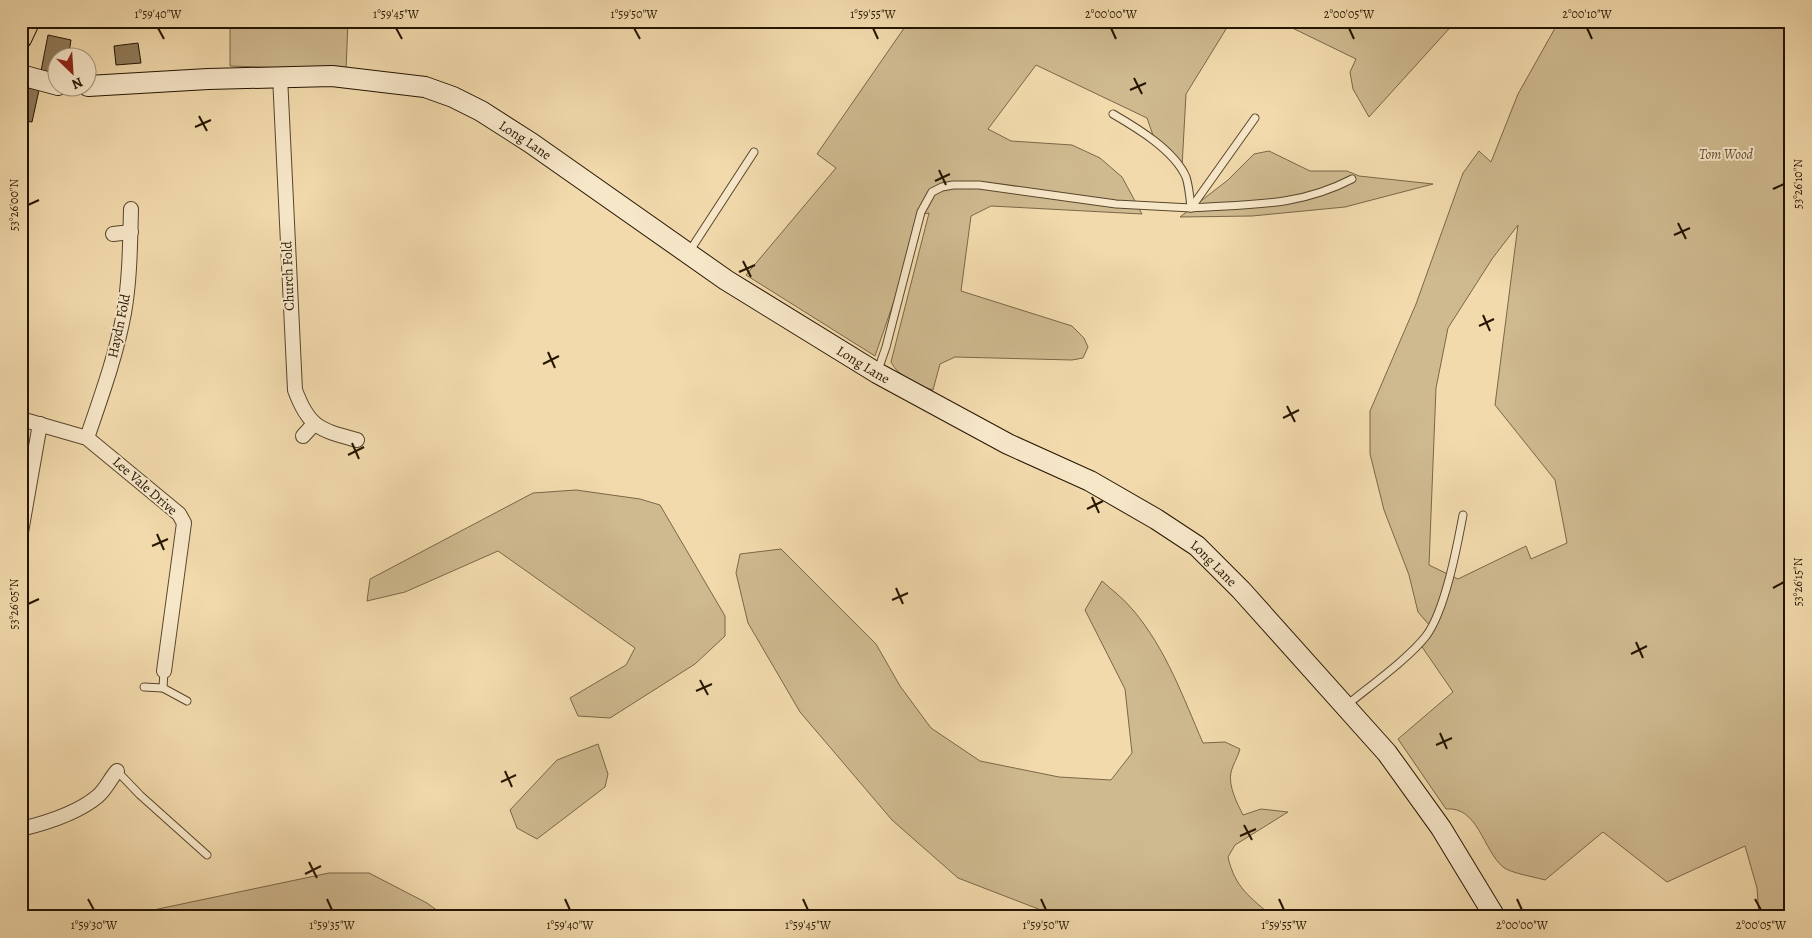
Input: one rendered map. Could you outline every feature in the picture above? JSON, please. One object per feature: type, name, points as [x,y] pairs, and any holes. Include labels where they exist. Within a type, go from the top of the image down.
[{"type":"street","points":[[21,75],[48,82]]},
{"type":"street","name":"Long Lane","points":[[98,85],[280,76],[332,76],[425,87],[453,96],[481,111],[531,143],[688,254],[877,373],[1008,444],[1090,482],[1156,518],[1197,546],[1241,590],[1387,753],[1416,791],[1495,917]]},
{"type":"street","name":"Church Fold","points":[[280,76],[295,390],[301,406],[313,425]]},
{"type":"street","name":"Haydn Fold","points":[[87,438],[108,379],[124,314],[131,210]]},
{"type":"street","points":[[113,234],[131,232]]},
{"type":"street","name":"Lee Vale Drive","points":[[21,419],[87,438],[179,514],[184,523],[164,672]]},
{"type":"street","points":[[21,532],[40,424]]},
{"type":"street","points":[[303,436],[313,425],[331,433],[357,440]]},
{"type":"street","points":[[21,829],[37,825],[84,806],[105,789],[117,771]]},
{"type":"lane","points":[[1113,114],[1144,132],[1173,160],[1186,177],[1192,208]]},
{"type":"lane","points":[[1192,208],[1254,118]]},
{"type":"lane","points":[[688,254],[754,152]]},
{"type":"lane","points":[[877,373],[886,347],[921,212],[932,192],[942,187],[979,185],[1116,204],[1192,208],[1271,205],[1328,192],[1352,179]]},
{"type":"lane","points":[[1345,706],[1426,636],[1437,615],[1455,559],[1463,515]]},
{"type":"lane","points":[[163,688],[164,672]]},
{"type":"lane","points":[[144,687],[163,688],[188,701]]},
{"type":"lane","points":[[117,771],[140,795],[207,855]]},
{"type":"green space","points":[[230,21],[348,21],[346,70],[230,66]]},
{"type":"green space","points":[[909,21],[1231,21],[1186,94],[1182,167],[1155,141],[1147,118],[1036,65],[988,129],[1011,141],[1072,145],[1100,158],[1122,177],[1142,214],[991,206],[971,216],[961,291],[1072,326],[1084,338],[1088,347],[1083,358],[1072,360],[955,357],[940,364],[933,390],[903,377],[891,362],[929,213],[924,214],[875,356],[746,275],[836,168],[817,154]]},
{"type":"green space","points":[[1278,21],[1456,21],[1369,117],[1353,89],[1350,72],[1356,59]]},
{"type":"green space","name":"Tom Wood","points":[[1559,21],[1791,21],[1791,917],[1759,917],[1757,888],[1745,846],[1667,882],[1603,832],[1545,880],[1506,869],[1496,860],[1479,830],[1466,814],[1457,810],[1446,809],[1398,739],[1453,692],[1418,641],[1430,626],[1418,612],[1409,575],[1384,510],[1370,454],[1370,411],[1416,304],[1463,173],[1479,151],[1491,162],[1518,94]],"holes":[[[1518,225],[1495,405],[1555,480],[1567,543],[1531,559],[1526,546],[1458,579],[1429,565],[1436,388],[1448,328],[1492,259]]]},
{"type":"green space","points":[[1269,151],[1310,171],[1347,171],[1359,176],[1433,184],[1345,207],[1252,216],[1180,217],[1228,180],[1254,154]]},
{"type":"green space","points":[[576,490],[640,499],[660,505],[725,616],[725,636],[695,664],[610,718],[578,716],[570,698],[626,665],[635,648],[498,551],[405,592],[367,601],[370,579],[533,493]]},
{"type":"green space","points":[[781,549],[876,644],[900,686],[931,728],[980,761],[1059,777],[1111,780],[1132,753],[1125,689],[1085,610],[1102,581],[1122,598],[1145,625],[1155,641],[1181,691],[1203,743],[1225,742],[1240,749],[1230,777],[1234,794],[1243,815],[1261,809],[1288,812],[1235,845],[1228,857],[1235,877],[1244,891],[1273,917],[1059,917],[958,878],[892,820],[800,712],[748,623],[736,573],[740,554]]},
{"type":"green space","points":[[598,744],[608,774],[605,787],[537,839],[517,828],[510,810],[557,760]]},
{"type":"green space","points":[[329,873],[369,873],[427,903],[446,917],[138,917],[139,913]]},
{"type":"building","points":[[61,21],[80,21],[77,28]]},
{"type":"building","points":[[48,35],[71,40],[70,48],[48,48],[48,72],[41,71]]},
{"type":"building","points":[[138,43],[141,63],[116,65],[114,46]]},
{"type":"building","points":[[21,86],[39,90],[32,122],[21,120]]}]
